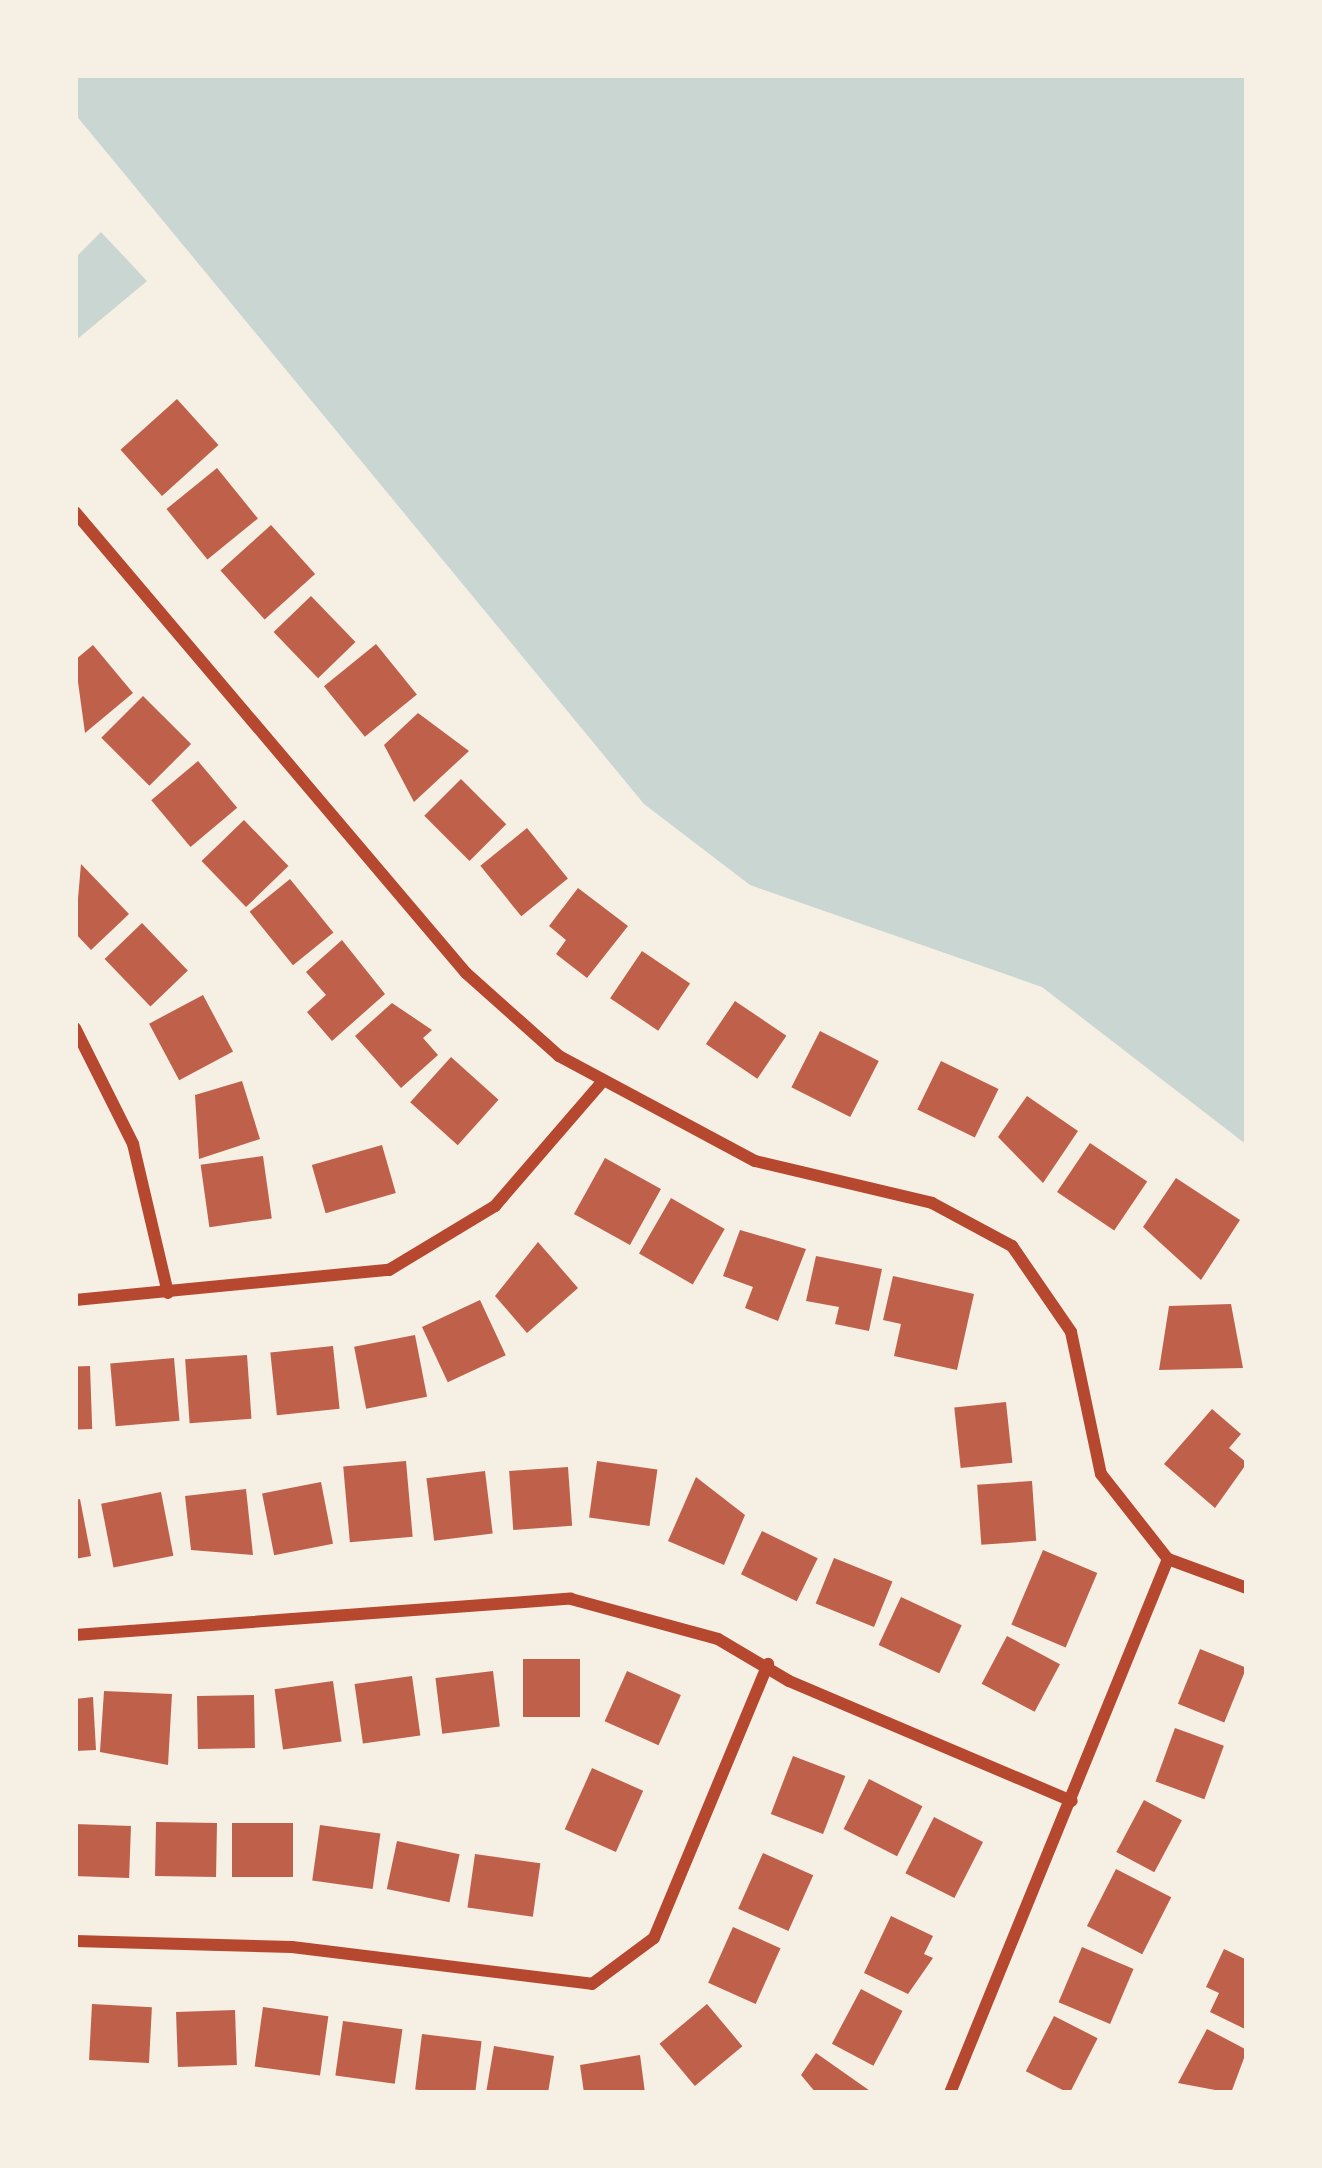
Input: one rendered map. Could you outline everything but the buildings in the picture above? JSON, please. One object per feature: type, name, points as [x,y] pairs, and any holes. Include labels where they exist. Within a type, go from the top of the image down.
[{"type":"street","points":[[75,512],[466,973],[602,1082],[755,1161],[932,1203],[1012,1246],[1071,1332],[1101,1474],[1168,1559],[1247,1588]]},
{"type":"street","points":[[75,1028],[133,1144],[168,1293]]},
{"type":"street","points":[[75,1300],[341,1281],[422,1256],[495,1206],[602,1082]]},
{"type":"street","points":[[950,2093],[1168,1559]]},
{"type":"street","points":[[75,1635],[571,1599],[652,1614],[1072,1801]]},
{"type":"street","points":[[75,1941],[292,1947],[592,1984],[654,1938],[768,1664]]},
{"type":"shaded area","points":[[75,75],[1247,75],[1247,1145],[1042,987],[750,885],[644,804],[75,114]]},
{"type":"shaded area","points":[[101,232],[147,281],[75,341],[75,258]]}]
